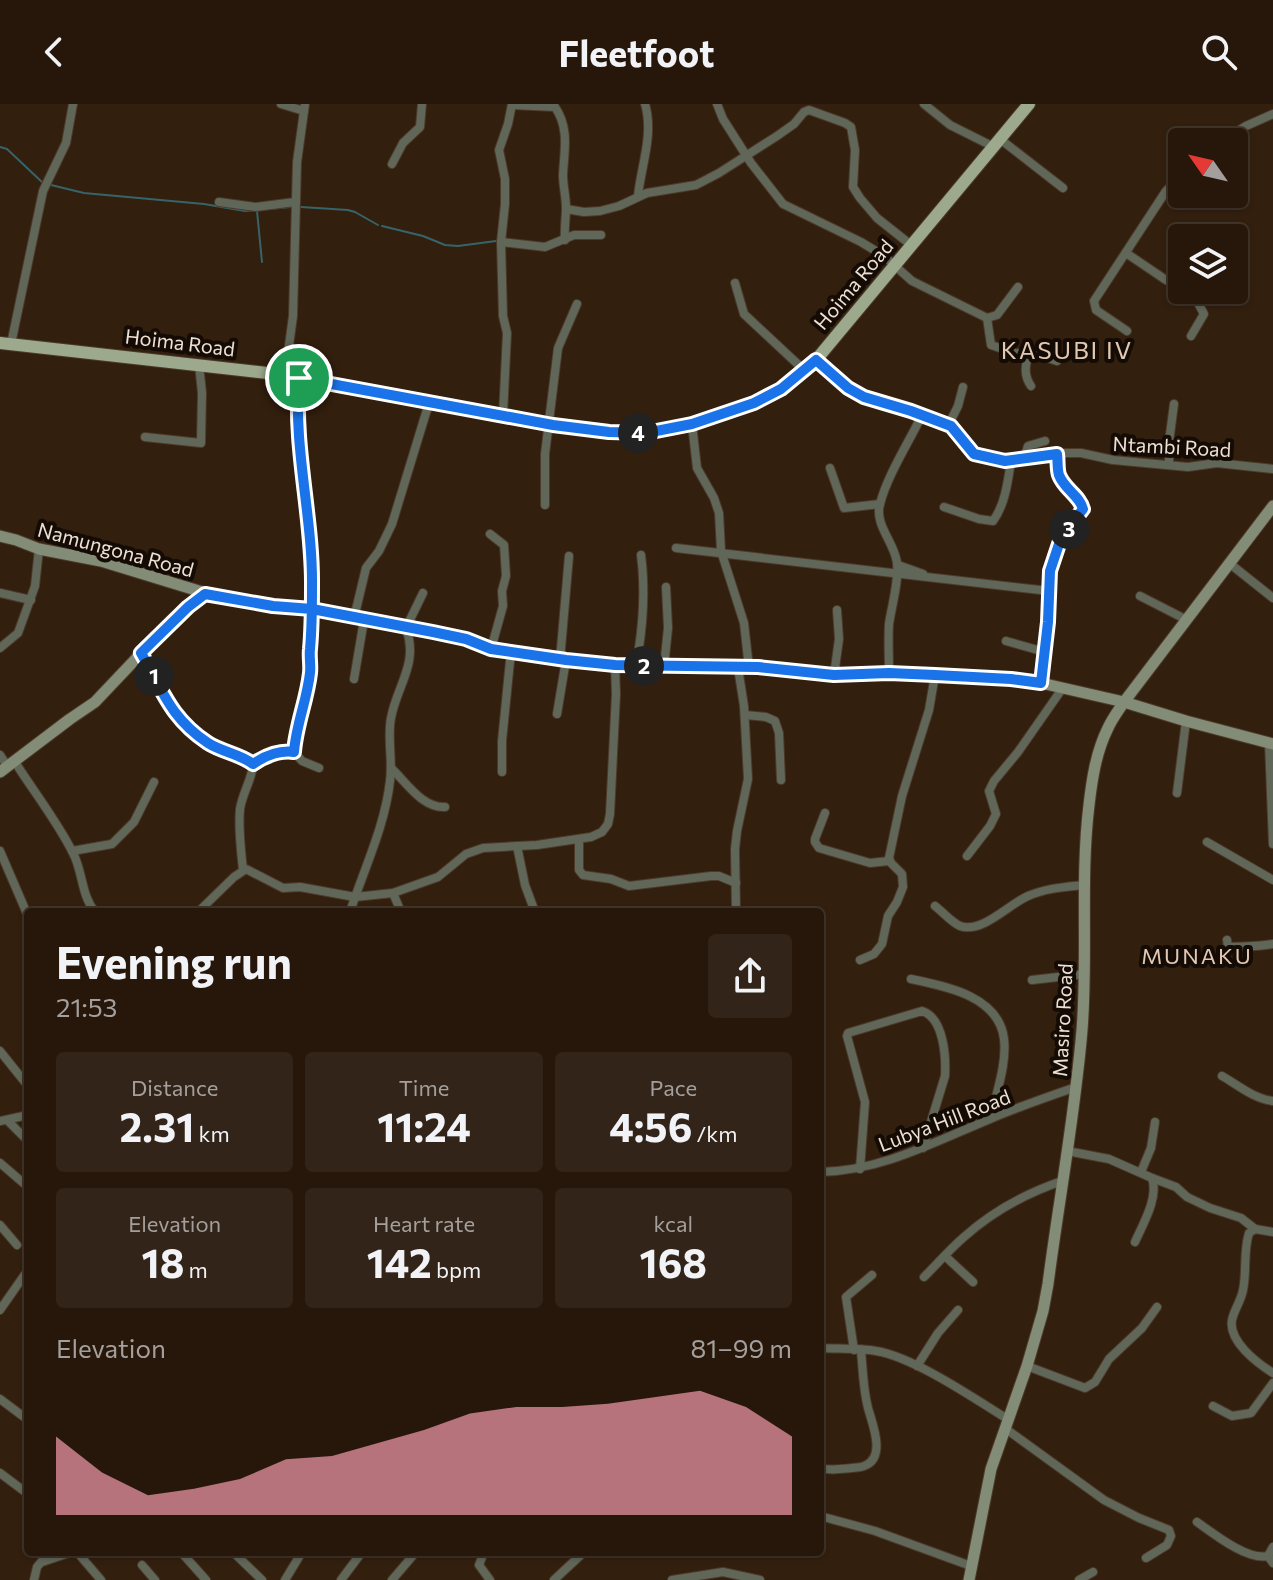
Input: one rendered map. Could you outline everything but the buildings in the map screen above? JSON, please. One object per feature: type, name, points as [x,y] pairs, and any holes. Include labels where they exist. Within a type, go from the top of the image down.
[{"type":"main road","name":"Hoima Road","points":[[5,343],[285,375],[548,424],[628,433],[661,431],[692,424],[781,389],[816,360],[1029,104]]},
{"type":"street","points":[[5,343],[43,191],[66,143],[73,104]]},
{"type":"street","points":[[281,104],[304,107],[297,162],[293,316],[285,375]]},
{"type":"street","points":[[392,164],[403,143],[420,127],[422,104]]},
{"type":"street","points":[[638,196],[647,147],[645,104]]},
{"type":"street","points":[[717,104],[747,156],[783,204],[861,242],[884,256],[912,281],[987,318],[997,315],[1018,287]]},
{"type":"street","points":[[924,104],[950,125],[997,143],[1063,188]]},
{"type":"street","points":[[503,415],[507,333],[503,316],[501,242],[505,179],[499,150],[512,105],[544,105],[558,109],[565,130],[565,240]]},
{"type":"street","points":[[566,209],[600,211],[638,196],[696,185],[747,156],[807,111],[850,125],[855,150],[853,187],[877,218],[911,245]]},
{"type":"street","points":[[1243,128],[1273,114]]},
{"type":"street","points":[[1127,331],[1096,310],[1094,301],[1168,189]]},
{"type":"street","points":[[219,202],[256,207],[295,202]]},
{"type":"street","points":[[501,242],[545,247],[574,235],[601,235]]},
{"type":"street","points":[[1126,253],[1168,281]]},
{"type":"street","points":[[735,283],[744,314],[804,370]]},
{"type":"street","points":[[545,505],[545,454],[558,348],[577,304]]},
{"type":"street","points":[[1191,336],[1204,314],[1199,304]]},
{"type":"street","points":[[987,318],[991,345],[1057,361]]},
{"type":"street","points":[[1028,356],[1025,371],[1031,386]]},
{"type":"street","points":[[816,360],[848,388],[864,397],[949,424],[963,387]]},
{"type":"street","points":[[145,437],[201,443],[199,365]]},
{"type":"street","points":[[299,378],[298,413],[313,584],[311,672],[295,734],[294,752],[302,761],[319,768]]},
{"type":"street","points":[[354,679],[366,568],[381,548],[392,524],[429,403]]},
{"type":"street","points":[[1169,464],[1174,404]]},
{"type":"street","points":[[889,673],[889,625],[898,565],[880,520],[880,504],[922,415]]},
{"type":"street","points":[[692,424],[697,468],[719,513],[721,551],[744,623],[748,779],[735,849],[736,908]]},
{"type":"street","name":"Ntambi Road","points":[[949,424],[974,454],[1005,461],[1081,453],[1113,460],[1188,467],[1217,463],[1273,469]]},
{"type":"street","points":[[1024,459],[1028,446],[1045,441]]},
{"type":"street","points":[[1041,683],[1050,571],[1057,546],[1083,509],[1081,501],[1059,476],[1057,454]]},
{"type":"street","points":[[944,507],[993,521],[999,514],[1011,461]]},
{"type":"street","points":[[830,468],[844,508],[880,504]]},
{"type":"street","name":"Masiro Road","points":[[969,1580],[991,1469],[1027,1366],[1045,1297],[1082,1028],[1084,885],[1093,772],[1109,726],[1124,702],[1273,506]]},
{"type":"street","points":[[490,534],[504,545],[506,576],[502,591],[503,606],[491,649]]},
{"type":"street","name":"Namungona Road","points":[[0,536],[39,549],[101,561],[212,595],[273,606],[312,609],[466,639],[491,649],[615,665],[1011,679],[1124,702],[1271,743]]},
{"type":"street","points":[[676,548],[1049,591]]},
{"type":"street","points":[[0,648],[18,633],[31,600],[39,549]]},
{"type":"street","points":[[636,666],[644,606],[641,555]]},
{"type":"street","points":[[557,714],[569,556]]},
{"type":"street","points":[[1229,563],[1273,598]]},
{"type":"street","points":[[898,565],[927,576]]},
{"type":"street","points":[[664,667],[668,628],[666,587]]},
{"type":"street","points":[[0,593],[31,600]]},
{"type":"street","points":[[351,908],[381,824],[389,789],[391,716],[411,655],[406,628],[423,593]]},
{"type":"street","points":[[7,767],[95,702],[188,607],[205,594],[212,595]]},
{"type":"street","points":[[1140,596],[1187,620]]},
{"type":"street","points":[[834,675],[839,639],[837,610]]},
{"type":"street","points":[[1006,641],[1045,652]]},
{"type":"street","points":[[502,772],[511,651]]},
{"type":"street","points":[[141,653],[171,709],[193,732],[210,745],[253,764]]},
{"type":"street","points":[[202,908],[243,870],[250,870],[283,888],[300,887],[355,897],[393,893],[438,877],[473,851],[483,848],[579,839],[602,832],[608,824],[615,665]]},
{"type":"street","points":[[889,861],[902,796],[929,710],[935,675]]},
{"type":"street","points":[[967,856],[996,814],[989,791],[994,781],[1062,689]]},
{"type":"street","points":[[745,715],[775,721],[779,733],[781,780]]},
{"type":"street","points":[[1177,793],[1186,721]]},
{"type":"street","points":[[1271,743],[1273,844]]},
{"type":"street","points":[[253,764],[278,752],[294,752]]},
{"type":"street","points":[[0,755],[72,851],[90,908]]},
{"type":"street","points":[[243,870],[240,810],[253,764]]},
{"type":"street","points":[[391,768],[425,802],[445,807]]},
{"type":"street","points":[[72,851],[112,844],[134,822],[154,782]]},
{"type":"street","points":[[825,813],[815,839],[819,848],[870,863],[889,861]]},
{"type":"street","points":[[579,839],[579,870],[583,875],[611,879],[629,886],[711,876],[736,883]]},
{"type":"street","points":[[1207,842],[1273,880]]},
{"type":"street","points":[[517,846],[534,908]]},
{"type":"street","points":[[0,851],[25,908]]},
{"type":"street","points":[[860,960],[874,954],[882,944],[888,916],[903,887],[902,874],[889,861]]},
{"type":"street","points":[[935,906],[957,924],[972,927],[983,924],[1028,896],[1051,889],[1084,885]]},
{"type":"street","points":[[393,893],[399,908]]},
{"type":"street","points":[[1227,940],[1228,947],[1273,944]]},
{"type":"street","points":[[1032,980],[1084,974]]},
{"type":"street","points":[[911,979],[963,993],[980,1002],[999,1020],[1004,1039],[1003,1060],[991,1118]]},
{"type":"street","points":[[860,1169],[865,1102],[848,1033],[922,1011],[930,1014],[938,1027],[946,1064],[923,1148]]},
{"type":"street","points":[[0,1051],[24,1081]]},
{"type":"street","points":[[1222,1076],[1255,1096],[1273,1101]]},
{"type":"street","name":"Lubya Hill Road","points":[[824,1172],[860,1169],[923,1148],[991,1118],[1076,1087]]},
{"type":"street","points":[[4,1121],[24,1116]]},
{"type":"street","points":[[4,1121],[24,1138]]},
{"type":"street","points":[[1141,1172],[1151,1148],[1155,1122]]},
{"type":"street","points":[[1067,1151],[1109,1159],[1176,1187],[1187,1197],[1210,1208],[1241,1218],[1255,1229],[1273,1232]]},
{"type":"street","points":[[0,1163],[24,1184]]},
{"type":"street","points":[[1135,1242],[1148,1213],[1154,1185],[1152,1178]]},
{"type":"street","points":[[924,1277],[966,1235],[996,1213],[1033,1192],[1062,1181]]},
{"type":"street","points":[[0,1225],[17,1245]]},
{"type":"street","points":[[1255,1229],[1248,1237],[1243,1291],[1231,1325],[1241,1345],[1273,1373]]},
{"type":"street","points":[[945,1256],[973,1282]]},
{"type":"street","points":[[824,1468],[865,1466],[877,1448],[846,1297],[872,1275]]},
{"type":"street","points":[[0,1310],[24,1285]]},
{"type":"street","points":[[1027,1366],[1085,1388],[1095,1382],[1109,1359],[1142,1328],[1157,1307]]},
{"type":"street","points":[[917,1366],[938,1333],[958,1310]]},
{"type":"street","points":[[824,1348],[880,1352],[917,1366],[1008,1425],[1104,1500],[1169,1530],[1171,1536],[1167,1545],[1146,1558]]},
{"type":"street","points":[[1213,1406],[1232,1416],[1251,1413],[1273,1383]]},
{"type":"street","points":[[0,1399],[24,1417]]},
{"type":"street","points":[[0,1473],[24,1491]]},
{"type":"street","points":[[824,1517],[875,1531],[971,1566]]},
{"type":"street","points":[[1197,1522],[1254,1556],[1271,1555]]},
{"type":"street","points":[[34,1580],[37,1567],[46,1556]]},
{"type":"street","points":[[41,1562],[61,1556]]},
{"type":"street","points":[[78,1556],[101,1580]]},
{"type":"street","points":[[185,1556],[206,1580]]},
{"type":"street","points":[[237,1556],[262,1580]]},
{"type":"street","points":[[285,1580],[300,1556]]},
{"type":"street","points":[[341,1580],[359,1556]]},
{"type":"street","points":[[392,1580],[413,1556]]},
{"type":"street","points":[[482,1556],[479,1565],[490,1580]]},
{"type":"street","points":[[554,1580],[580,1556]]},
{"type":"street","points":[[142,1565],[155,1580]]},
{"type":"street","points":[[672,1580],[715,1576],[723,1572],[760,1580]]},
{"type":"street","points":[[1079,1580],[1093,1572]]},
{"type":"waterway","points":[[0,147],[7,149],[43,183]]},
{"type":"waterway","points":[[51,185],[84,193],[204,204],[245,211],[291,207]]},
{"type":"waterway","points":[[301,207],[348,210],[378,225]]},
{"type":"waterway","points":[[257,211],[262,262]]},
{"type":"waterway","points":[[382,226],[445,245],[496,241]]},
{"type":"district","name":"KASUBI IV","points":[[1067,349]]},
{"type":"district","name":"MUNAKU","points":[[1197,955]]},
{"type":"route","points":[[299,378],[299,441],[313,584],[312,609],[312,635],[310,650],[311,672],[295,734],[294,752],[278,752],[253,764],[210,745],[193,732],[171,709],[141,653],[205,594],[273,606],[312,609],[466,639],[491,649],[566,660],[615,665],[758,667],[834,675],[935,675],[1041,683],[1050,571],[1061,538],[1081,514],[1084,505],[1059,476],[1057,454],[1011,461],[974,454],[951,426],[864,397],[848,388],[816,360],[781,389],[754,403],[692,424],[646,433],[553,425],[299,378]]}]
